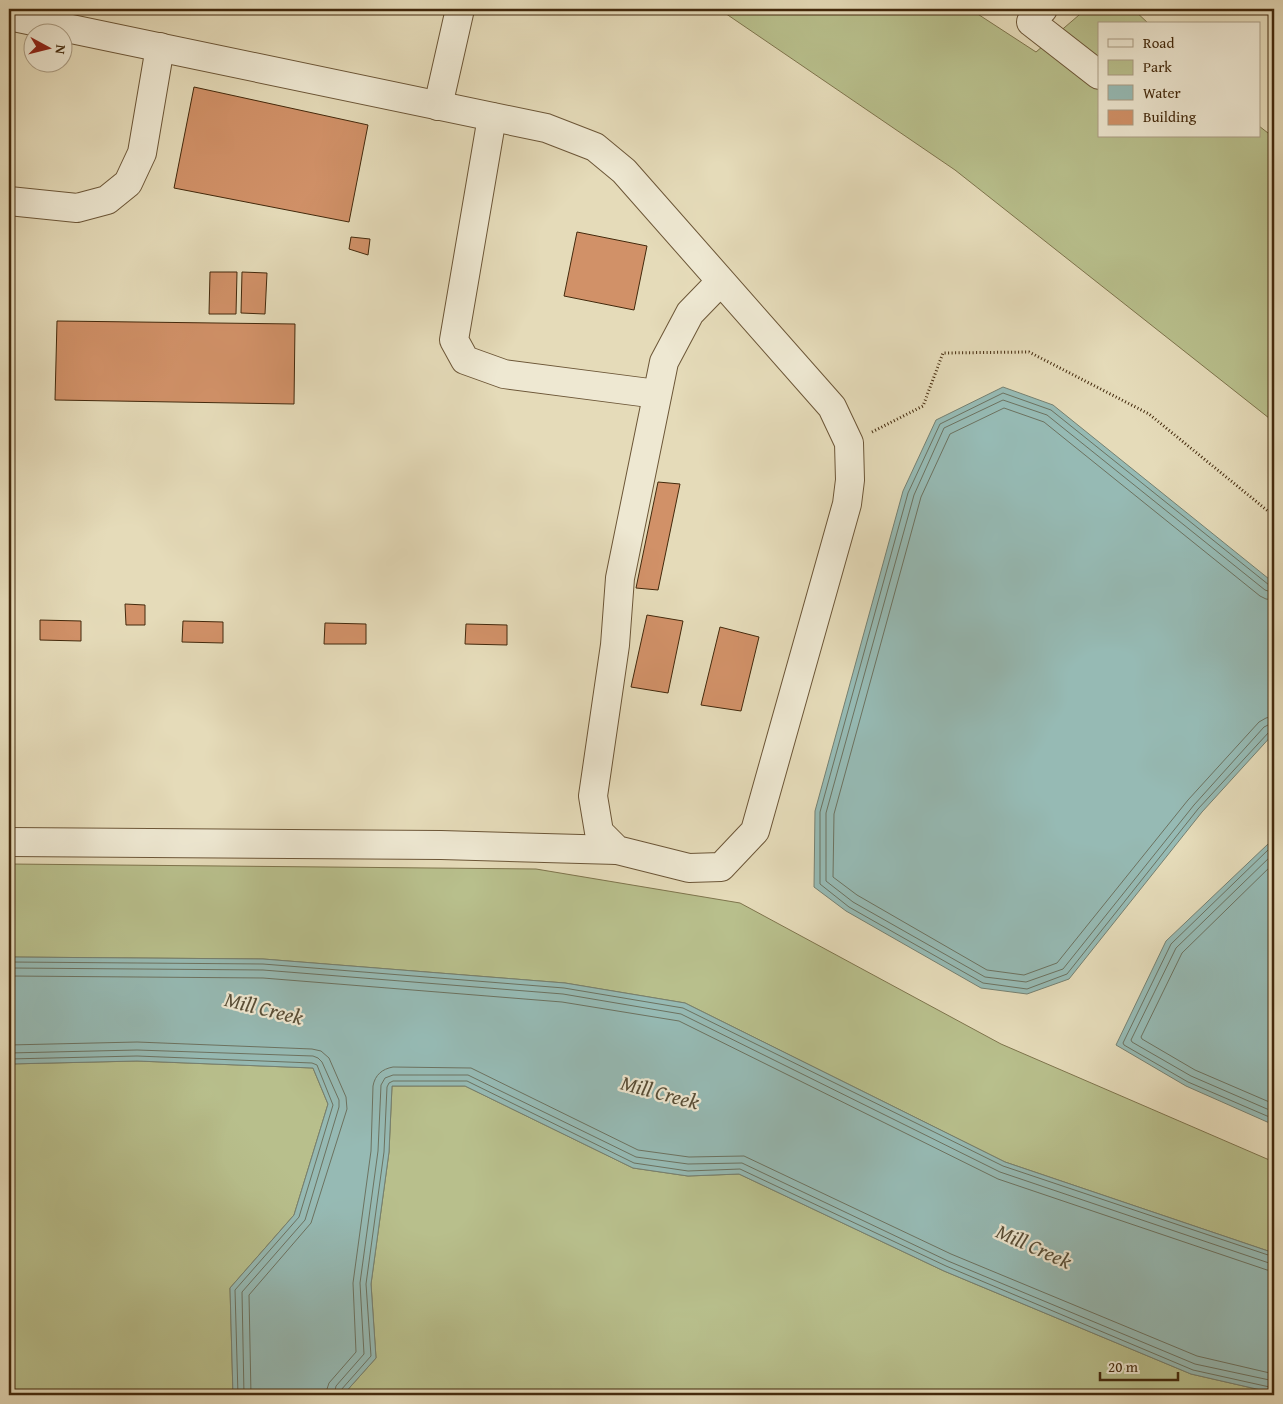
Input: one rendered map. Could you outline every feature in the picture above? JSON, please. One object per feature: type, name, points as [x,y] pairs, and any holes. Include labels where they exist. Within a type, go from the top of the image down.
[{"type":"lane","points":[[438,106],[460,9]]},
{"type":"lane","points":[[1037,15],[1098,74]]},
{"type":"lane","points":[[9,16],[546,128],[595,147],[624,171],[832,407],[849,443],[850,480],[847,504],[755,831],[722,866],[689,868],[617,850],[441,845],[9,842]]},
{"type":"lane","points":[[9,201],[77,208],[107,200],[128,182],[142,153],[160,47]]},
{"type":"lane","points":[[492,117],[454,340],[465,360],[504,374],[657,394]]},
{"type":"lane","points":[[617,850],[599,832],[593,796],[615,645],[620,578],[664,362],[690,313],[721,281]]},
{"type":"path","points":[[849,443],[922,406],[943,352],[1030,352],[1150,414],[1274,516]]},
{"type":"green space","points":[[719,9],[970,9],[1036,52],[1086,9],[1133,9],[1147,22],[1098,22],[1098,138],[1260,138],[1260,127],[1268,133],[1274,126],[1274,422],[955,170]]},
{"type":"green space","points":[[9,864],[536,869],[740,903],[1001,1044],[1274,1162],[1274,1253],[1005,1162],[685,1003],[565,983],[263,959],[9,957]]},
{"type":"green space","points":[[137,1061],[313,1068],[328,1104],[294,1215],[230,1288],[233,1395],[9,1395],[9,1064]]},
{"type":"green space","points":[[392,1086],[465,1086],[633,1168],[688,1176],[739,1174],[944,1271],[1191,1374],[1274,1393],[1274,1395],[343,1395],[376,1358],[371,1284],[389,1152]]},
{"type":"water","points":[[1003,387],[1053,405],[1274,583],[1274,733],[1202,812],[1069,979],[1027,994],[981,988],[846,911],[814,887],[815,811],[903,491],[936,420]]},
{"type":"water","points":[[1274,843],[1274,1125],[1186,1086],[1116,1045],[1166,941],[1268,844]]},
{"type":"water","name":"Mill Creek","points":[[9,957],[263,959],[565,983],[685,1003],[1005,1162],[1274,1253],[1274,1393],[1191,1374],[944,1271],[739,1174],[688,1176],[633,1168],[465,1086],[392,1086],[389,1152],[371,1284],[376,1358],[343,1395],[233,1395],[230,1288],[294,1215],[328,1104],[313,1068],[137,1061],[9,1064]]},
{"type":"building","points":[[194,87],[368,125],[349,222],[174,188]]},
{"type":"building","points":[[577,232],[647,246],[634,310],[564,296]]},
{"type":"building","points":[[351,237],[370,239],[368,255],[349,249]]},
{"type":"building","points":[[210,272],[237,272],[236,314],[209,314]]},
{"type":"building","points":[[242,272],[267,273],[265,314],[241,313]]},
{"type":"building","points":[[57,321],[295,324],[294,404],[55,400]]},
{"type":"building","points":[[658,482],[680,484],[658,590],[636,588]]},
{"type":"building","points":[[125,604],[145,605],[145,625],[126,625]]},
{"type":"building","points":[[647,615],[683,621],[668,693],[631,687]]},
{"type":"building","points":[[40,620],[81,621],[81,641],[40,640]]},
{"type":"building","points":[[183,621],[223,622],[223,643],[182,642]]},
{"type":"building","points":[[325,623],[366,624],[366,644],[324,644]]},
{"type":"building","points":[[466,624],[507,625],[507,645],[465,644]]},
{"type":"building","points":[[720,627],[759,637],[741,711],[701,705]]}]
